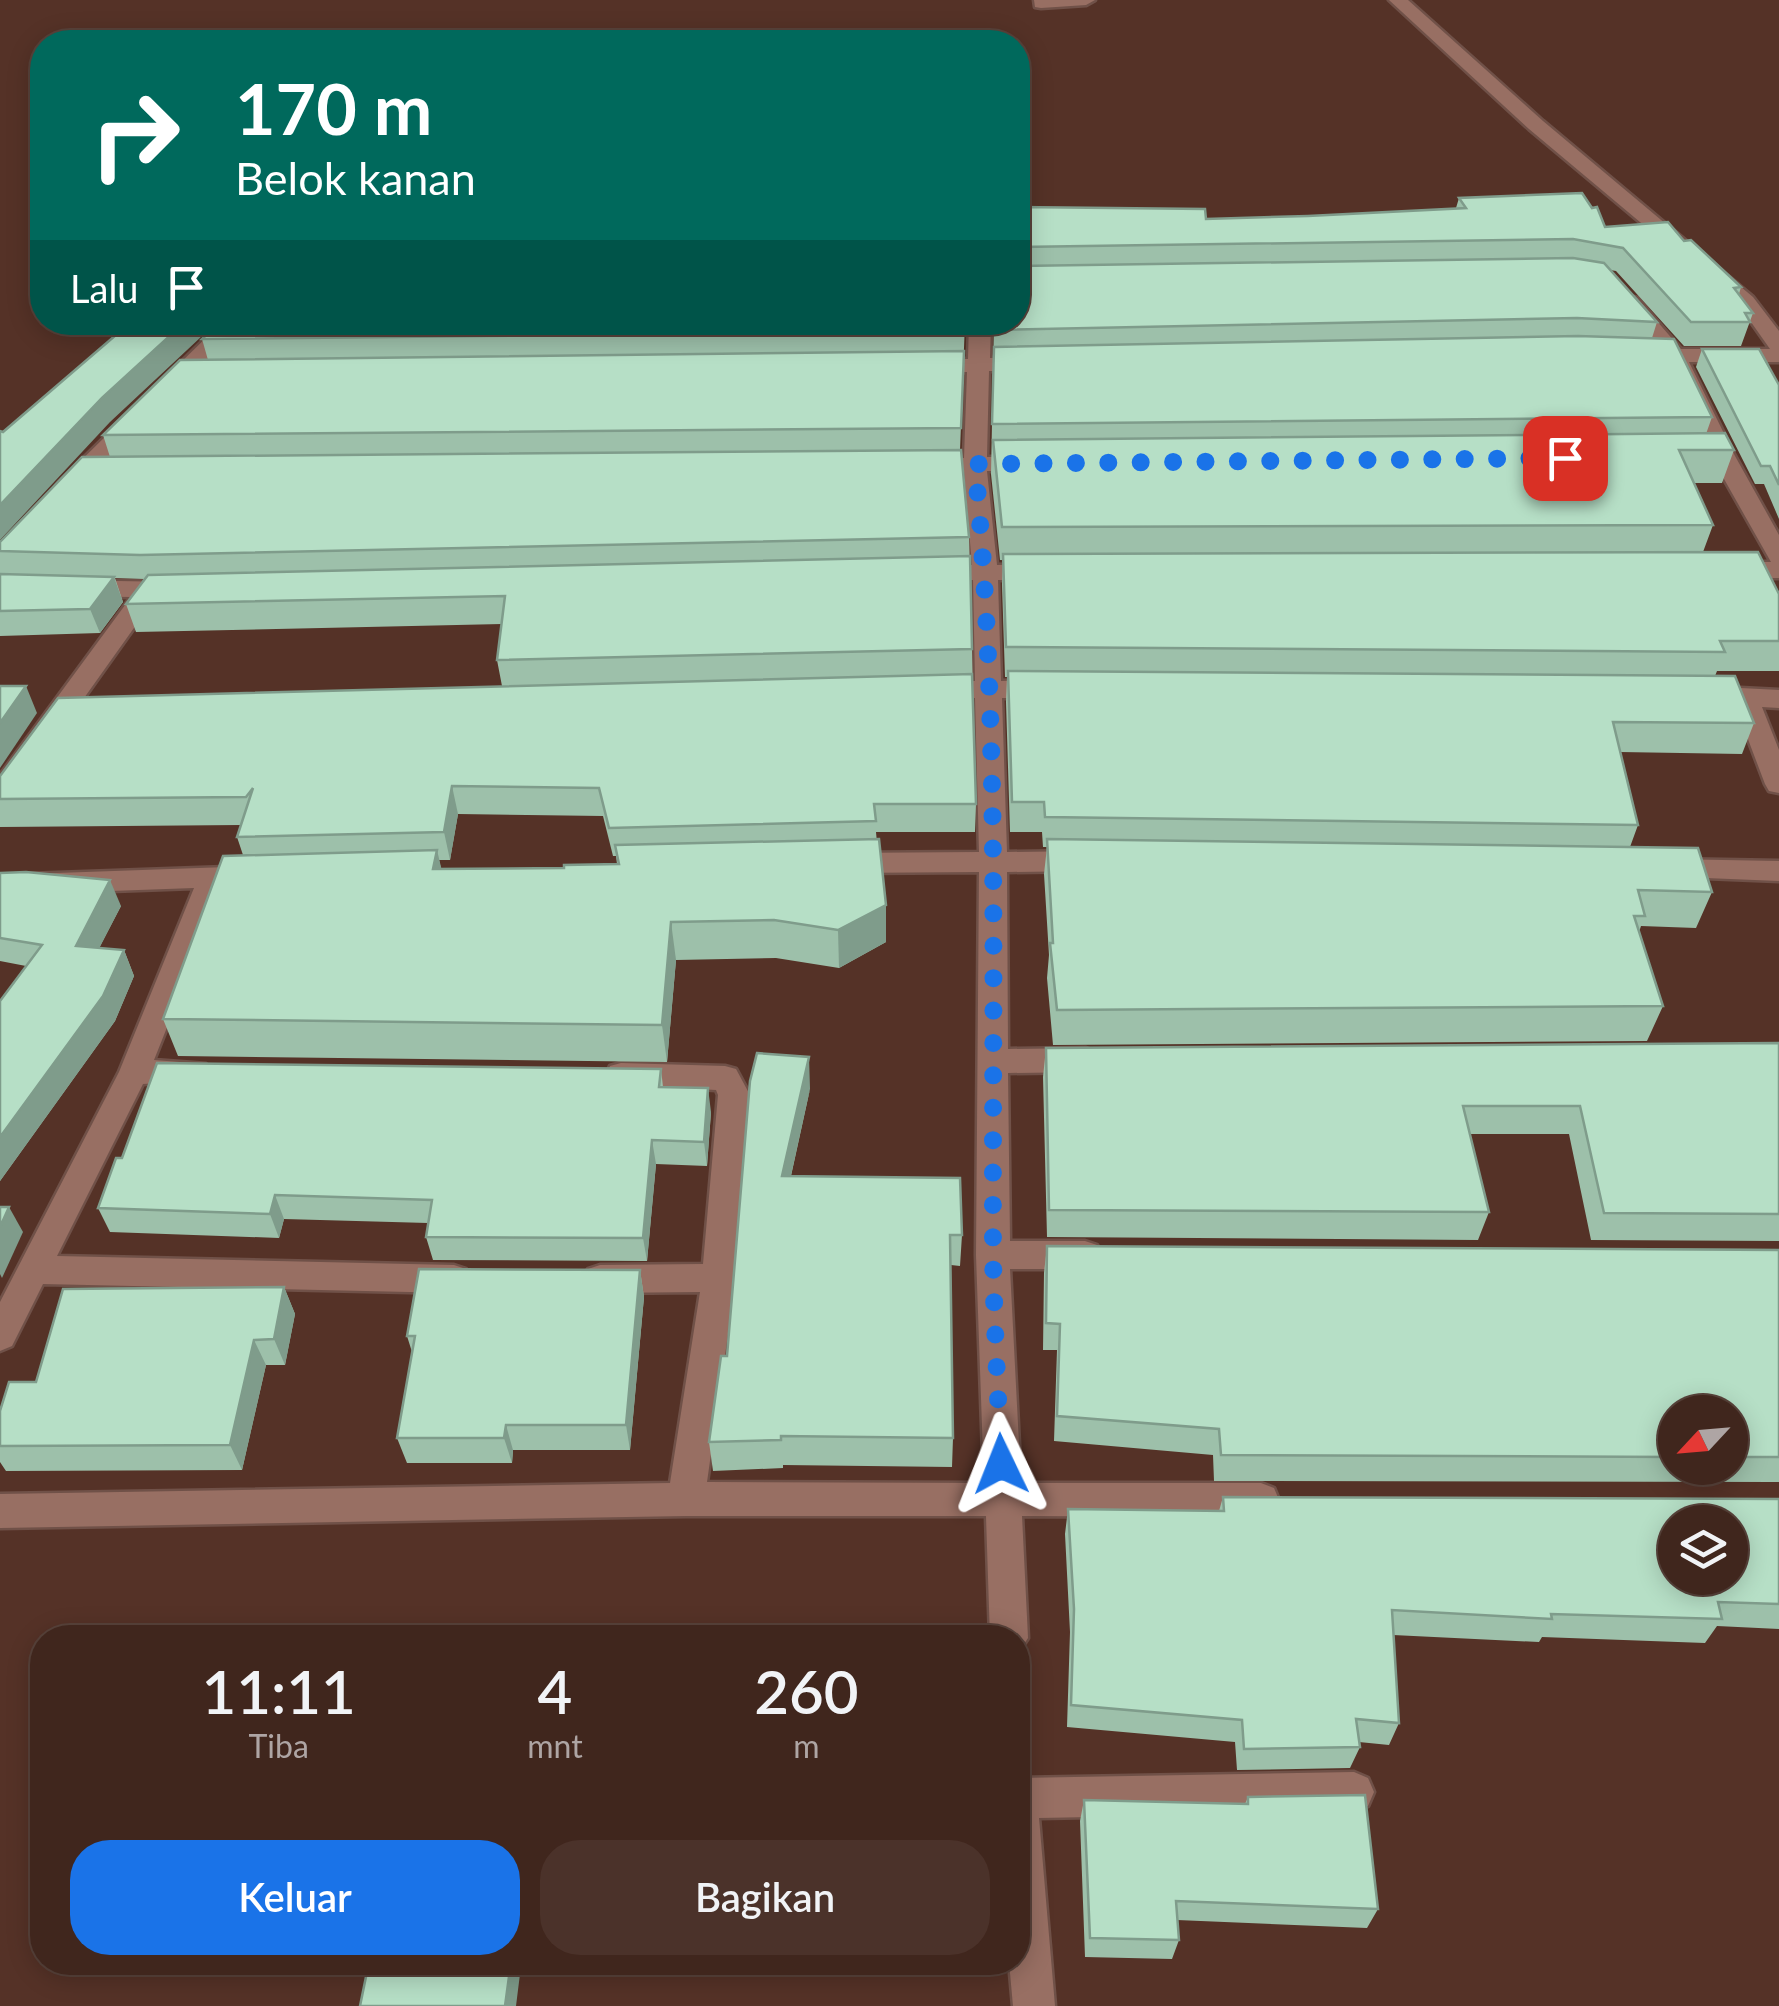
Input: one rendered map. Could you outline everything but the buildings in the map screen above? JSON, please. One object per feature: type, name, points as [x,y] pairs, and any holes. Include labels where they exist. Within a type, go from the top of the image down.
[{"type":"street","points":[[1041,3],[1086,0]]},
{"type":"street","points":[[1398,0],[1536,125],[1746,301],[1779,346]]},
{"type":"street","points":[[1621,290],[1676,357],[1713,456],[1779,557]]},
{"type":"street","points":[[54,500],[222,335]]},
{"type":"street","points":[[980,335],[975,464],[985,572],[994,860],[993,1255],[1008,1625]]},
{"type":"street","points":[[1623,355],[1779,355]]},
{"type":"street","points":[[899,366],[1058,364]]},
{"type":"street","points":[[179,374],[219,373]]},
{"type":"street","points":[[895,465],[1054,464]]},
{"type":"street","points":[[81,471],[121,471]]},
{"type":"street","points":[[1700,570],[1779,570]]},
{"type":"street","points":[[905,574],[1064,572]]},
{"type":"street","points":[[0,587],[208,590]]},
{"type":"street","points":[[0,795],[148,591]]},
{"type":"street","points":[[908,690],[1066,689]]},
{"type":"street","points":[[1684,695],[1744,695],[1779,700]]},
{"type":"street","points":[[1744,695],[1779,784]]},
{"type":"street","points":[[62,711],[102,710]]},
{"type":"street","points":[[818,864],[1111,862]]},
{"type":"street","points":[[1642,869],[1779,871]]},
{"type":"street","points":[[0,885],[291,876]]},
{"type":"street","points":[[0,1336],[134,1072],[213,877]]},
{"type":"street","points":[[994,1061],[1113,1060]]},
{"type":"street","points":[[134,1072],[231,1073]]},
{"type":"street","points":[[600,1075],[725,1078],[734,1095],[720,1278],[686,1498]]},
{"type":"street","points":[[993,1255],[1111,1256]]},
{"type":"street","points":[[32,1270],[480,1280]]},
{"type":"street","points":[[575,1280],[720,1278]]},
{"type":"street","points":[[0,1512],[686,1498],[1301,1500]]},
{"type":"street","points":[[1030,1798],[1354,1792]]},
{"type":"street","points":[[1030,1957],[1034,2006]]},
{"type":"route","points":[[1001,1464],[993,1255],[994,860],[985,572],[975,464],[1565,458]]}]
